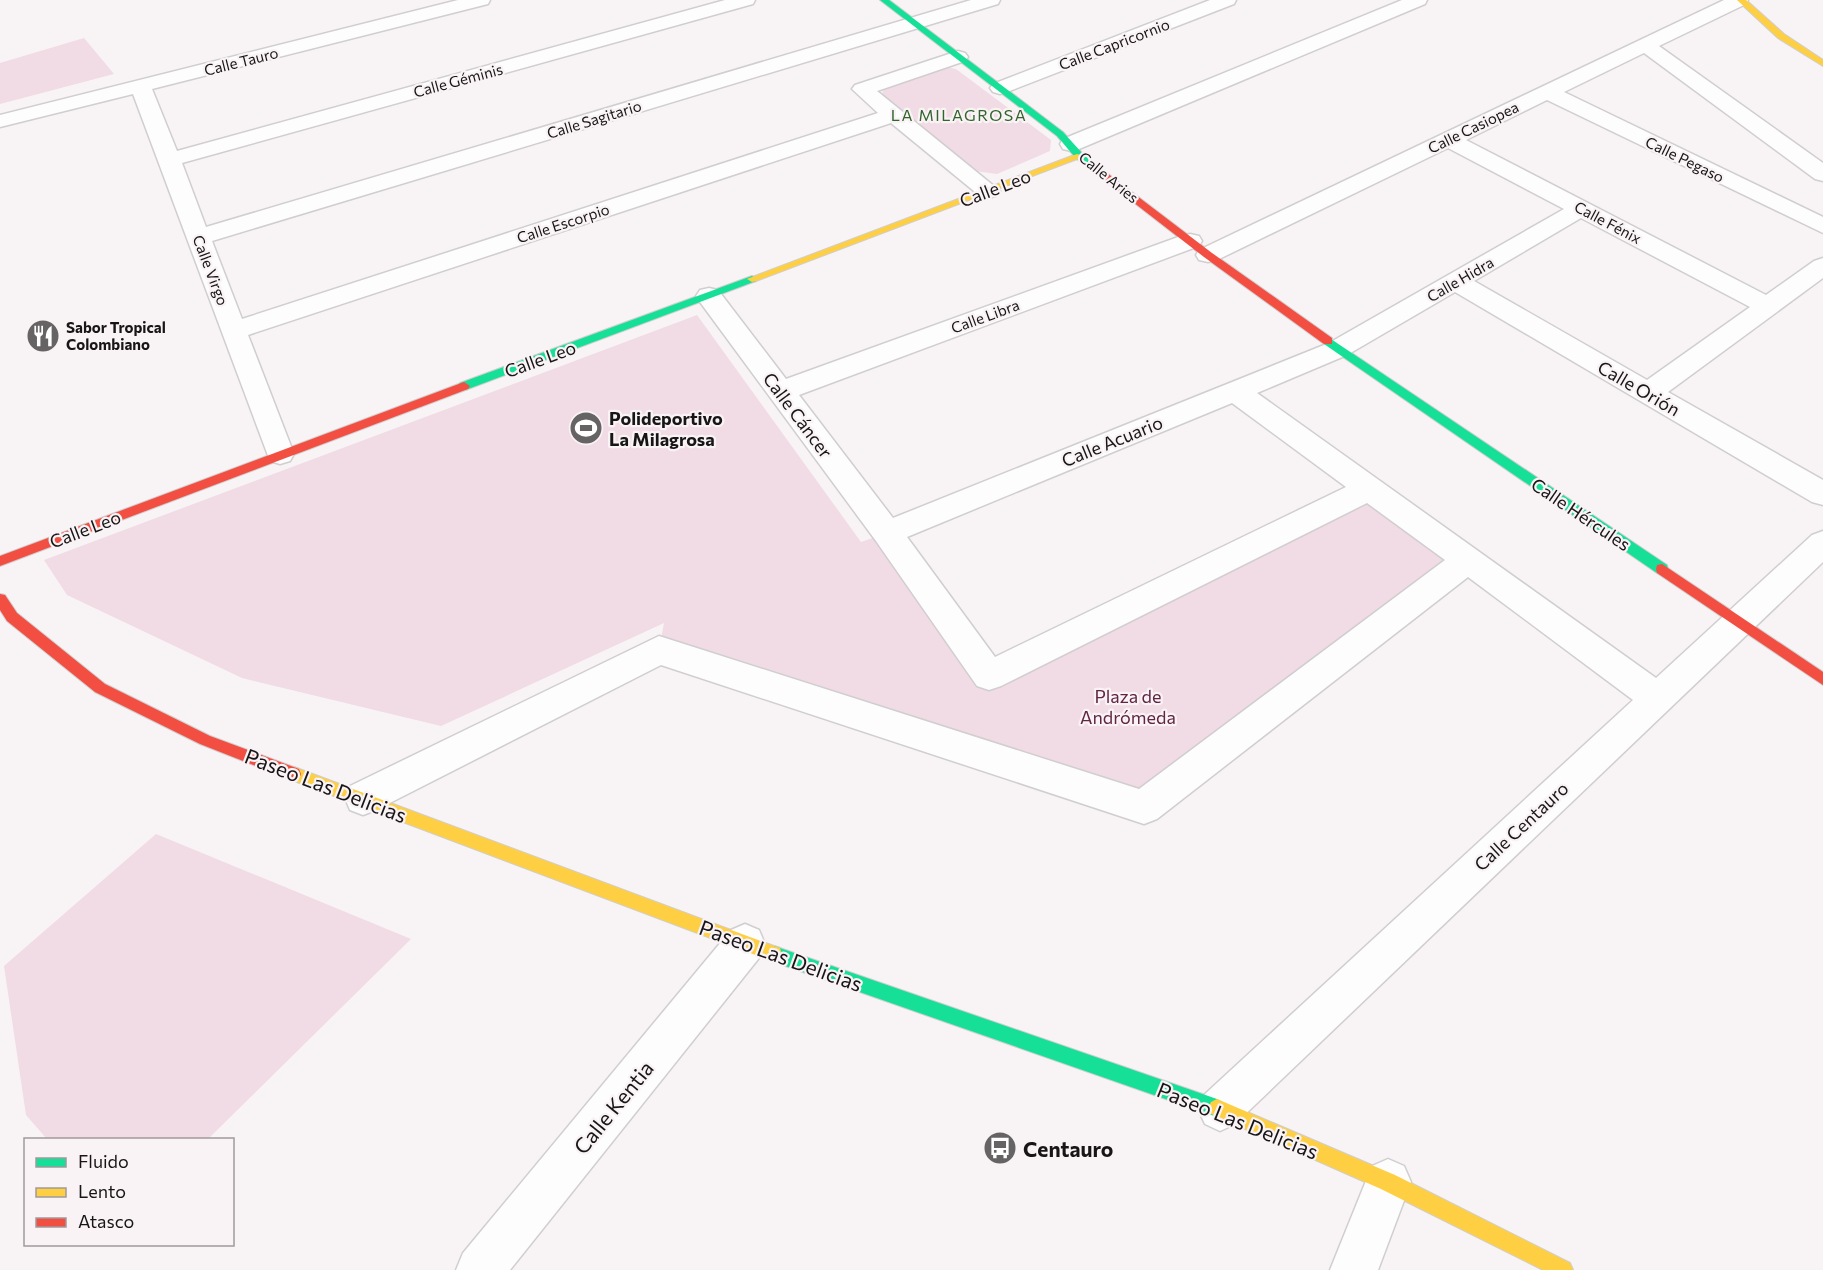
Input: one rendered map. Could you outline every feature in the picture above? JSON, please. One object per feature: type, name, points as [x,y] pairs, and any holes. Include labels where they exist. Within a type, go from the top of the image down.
[{"type":"street","name":"Calle Tauro","points":[[0,121],[481,0]]},
{"type":"street","name":"Calle Géminis","points":[[169,160],[746,0]]},
{"type":"street","name":"Calle Aries","points":[[884,0],[1000,88],[1199,248],[1338,349]]},
{"type":"street","name":"Calle Sagitario","points":[[198,237],[991,0]]},
{"type":"street","name":"Calle Capricornio","points":[[1000,88],[1227,0]]},
{"type":"street","name":"Calle Leo","points":[[0,561],[280,454],[988,191],[1418,0]]},
{"type":"street","name":"Calle Casiopea","points":[[1199,248],[1449,139],[1740,0]]},
{"type":"street","points":[[1740,0],[1781,36],[1823,63]]},
{"type":"street","points":[[1644,44],[1823,174]]},
{"type":"street","points":[[958,57],[862,89],[988,191]]},
{"type":"street","name":"Calle Virgo","points":[[141,86],[280,454]]},
{"type":"street","name":"Calle Pegaso","points":[[1547,92],[1823,226]]},
{"type":"street","name":"Calle Escorpio","points":[[233,331],[893,115]]},
{"type":"street","name":"Calle Fénix","points":[[1449,139],[1768,306]]},
{"type":"street","name":"Calle Hidra","points":[[1338,349],[1582,208]]},
{"type":"street","name":"Calle Libra","points":[[780,392],[1199,248]]},
{"type":"street","points":[[1648,393],[1823,266]]},
{"type":"street","name":"Calle Orión","points":[[1455,281],[1823,494]]},
{"type":"street","name":"Calle Cáncer","points":[[710,296],[886,533]]},
{"type":"street","name":"Calle Acuario","points":[[886,533],[1338,349]]},
{"type":"street","name":"Calle Hércules","points":[[1338,349],[1823,679]]},
{"type":"street","points":[[1235,391],[1657,698]]},
{"type":"street","points":[[886,533],[989,676],[1370,488]]},
{"type":"street","name":"Calle Centauro","points":[[1220,1109],[1823,543]]},
{"type":"street","points":[[363,798],[659,650],[1144,807],[1468,560]]},
{"type":"street","name":"Paseo Las Delicias","points":[[0,599],[6,615],[100,688],[205,740],[745,944],[1220,1109],[1388,1182],[1563,1270]]},
{"type":"street","name":"Calle Kentia","points":[[480,1270],[745,944]]},
{"type":"street","points":[[1354,1270],[1388,1182]]},
{"type":"green space","points":[[84,38],[114,74],[0,104],[0,63]]},
{"type":"green space","points":[[942,66],[956,69],[1051,140],[1050,151],[997,174],[975,171],[882,94],[885,85]]},
{"type":"green space","name":"Polideportivo La Milagrosa","points":[[697,315],[861,542],[887,533],[989,676],[1370,488],[1468,560],[1144,807],[659,650],[664,623],[441,726],[242,678],[67,595],[44,560]]},
{"type":"green space","points":[[156,834],[411,939],[209,1138],[46,1138],[26,1115],[4,966]]},
{"type":"traffic: fast","points":[[884,0],[1060,134],[1080,156],[1096,169]]},
{"type":"traffic: fast","points":[[464,386],[752,279]]},
{"type":"traffic: fast","points":[[1328,341],[1662,569]]},
{"type":"traffic: fast","points":[[774,954],[1217,1108]]},
{"type":"traffic: slow","points":[[1741,0],[1781,36],[1823,64]]},
{"type":"traffic: slow","points":[[752,279],[1080,156]]},
{"type":"traffic: slow","points":[[294,774],[774,954]]},
{"type":"traffic: slow","points":[[1217,1108],[1388,1182],[1563,1270]]},
{"type":"traffic: jam","points":[[1096,169],[1208,255],[1328,341]]},
{"type":"traffic: jam","points":[[0,561],[464,386]]},
{"type":"traffic: jam","points":[[1662,569],[1823,679]]},
{"type":"traffic: jam","points":[[0,599],[12,617],[100,688],[205,740],[294,774]]},
{"type":"place","name":"Sabor Tropical Colombiano","points":[[43,336]]},
{"type":"place","name":"Polideportivo La Milagrosa","points":[[586,428]]},
{"type":"place","name":"Centauro","points":[[1000,1148]]},
{"type":"district","name":"LA MILAGROSA","points":[[959,114]]},
{"type":"park label","name":"Plaza de Andrómeda","points":[[1128,706]]}]
